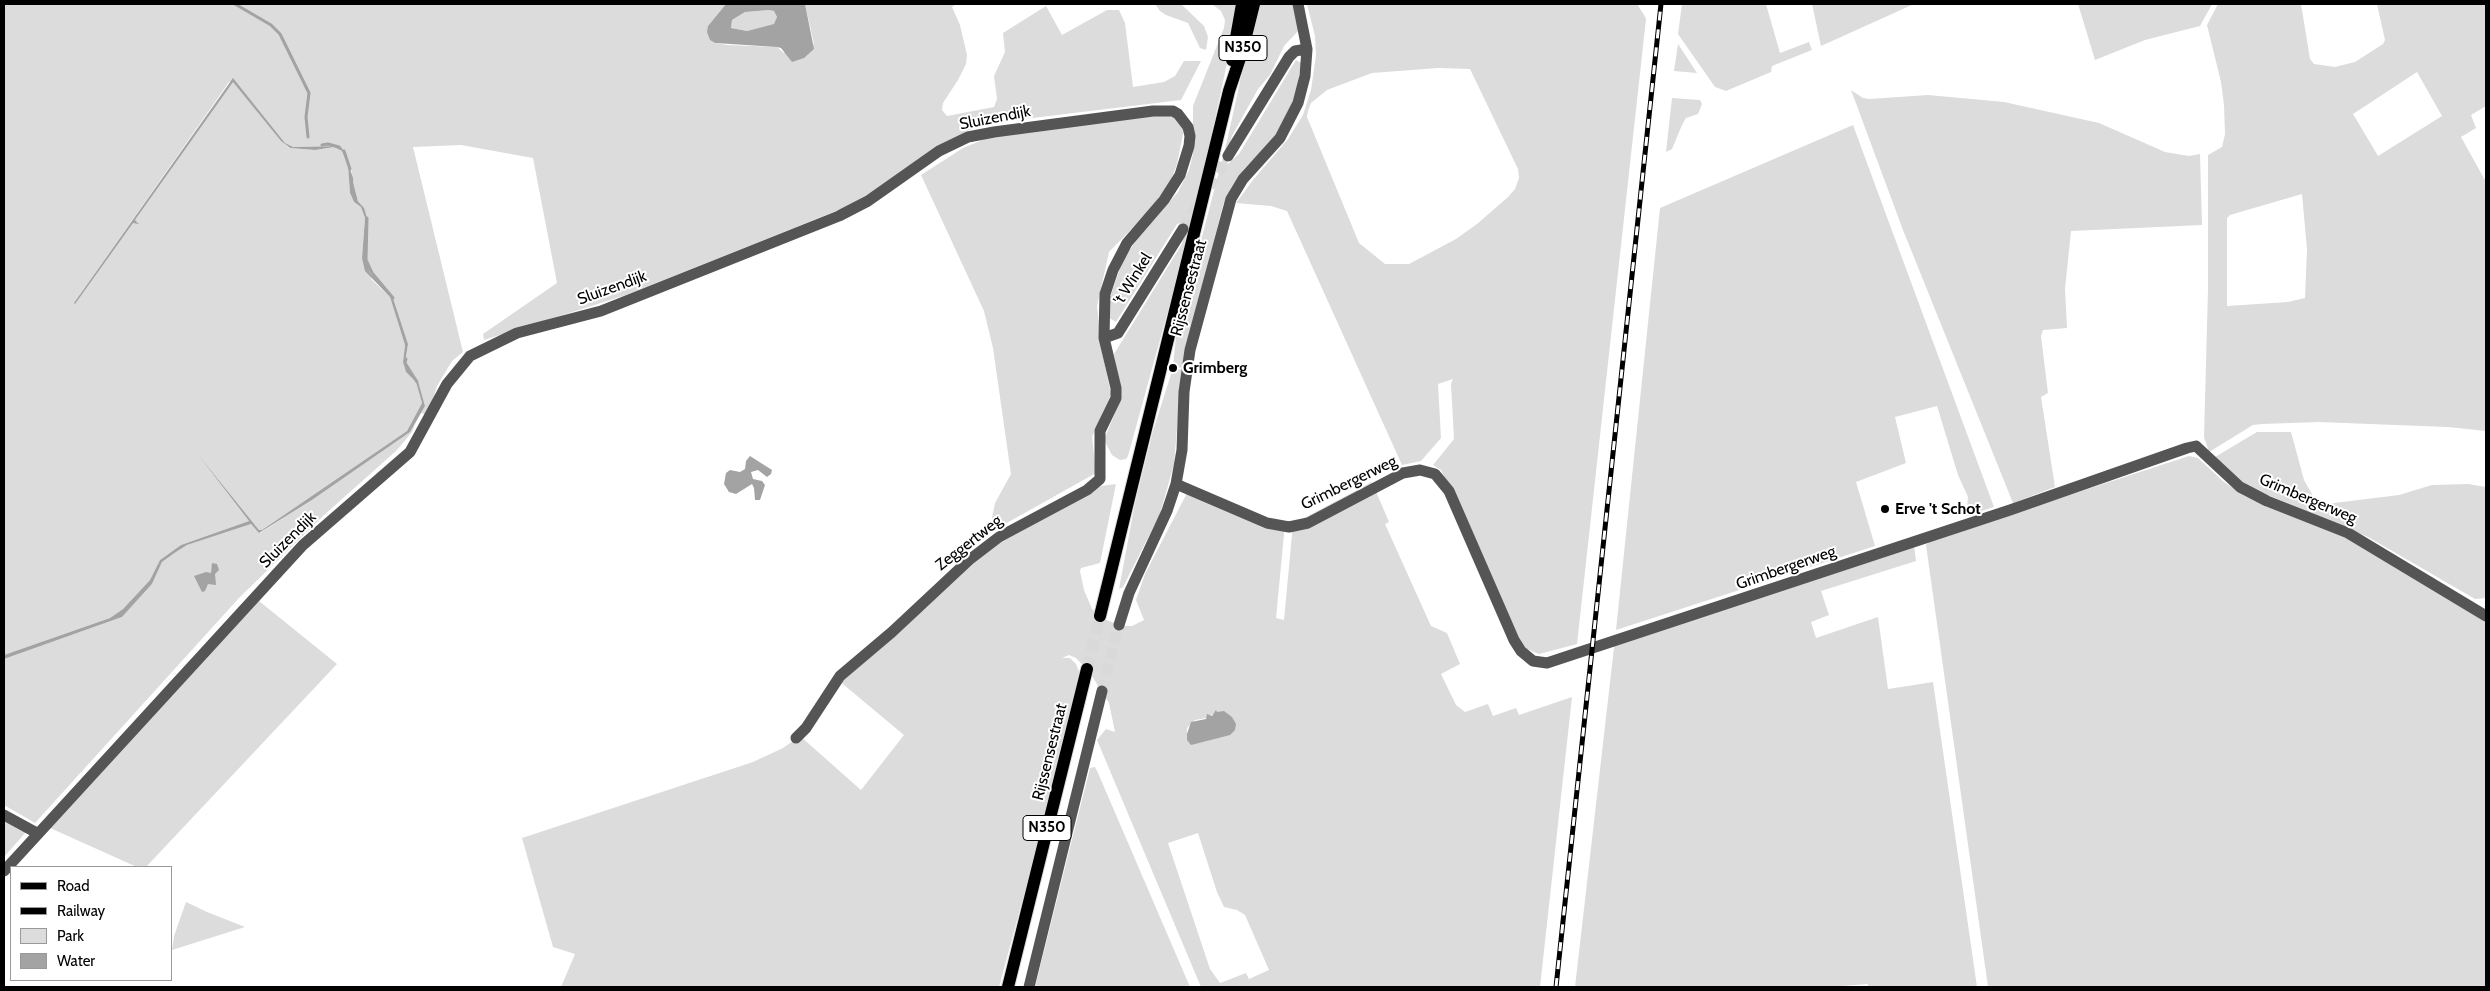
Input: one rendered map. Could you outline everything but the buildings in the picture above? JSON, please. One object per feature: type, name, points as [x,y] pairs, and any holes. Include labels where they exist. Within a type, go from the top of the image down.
[{"type":"main road","name":"Rijssensestraat","points":[[1229,91],[1242,4]]},
{"type":"main road","name":"Rijssensestraat","points":[[1100,616],[1229,91],[1242,52],[1254,4]]},
{"type":"main road","name":"Rijssensestraat","points":[[1008,987],[1087,669]]},
{"type":"street","name":"Rijssensestraat","points":[[1119,625],[1129,593],[1167,511],[1176,484],[1182,450],[1184,392],[1190,350],[1226,213],[1238,185],[1272,148],[1293,116],[1304,83],[1307,49],[1298,4]]},
{"type":"street","points":[[1228,156],[1289,57],[1295,51],[1307,49]]},
{"type":"street","name":"Sluizendijk","points":[[4,871],[303,545],[410,452],[456,371],[470,356],[494,344],[529,329],[601,310],[839,216],[868,201],[940,151],[968,137],[1144,112],[1173,111],[1184,120],[1189,131],[1186,156],[1174,187],[1127,243],[1113,270],[1105,294],[1104,338]]},
{"type":"street","name":"'t Winkel","points":[[1104,338],[1118,333],[1184,229]]},
{"type":"street","name":"Zeggertweg","points":[[796,738],[806,728],[840,676],[892,632],[969,560],[1006,532],[1087,490],[1098,482],[1102,468],[1098,444],[1100,431],[1116,398],[1116,388],[1104,338]]},
{"type":"street","name":"Grimbergerweg","points":[[1176,484],[1267,523],[1289,527],[1308,523],[1403,473],[1420,470],[1435,474],[1449,491],[1514,640],[1521,651],[1533,661],[1547,663],[1626,639],[2196,446],[2240,487],[2267,501],[2348,532],[2486,616]]},
{"type":"street","points":[[1029,987],[1102,691]]},
{"type":"street","points":[[4,815],[37,833]]},
{"type":"green space","points":[[4,4],[726,4],[708,26],[710,40],[727,45],[777,47],[784,53],[814,44],[805,4],[956,4],[952,7],[960,25],[967,55],[966,64],[958,80],[943,103],[942,110],[947,116],[994,107],[997,99],[994,76],[1005,52],[1003,33],[1046,6],[1062,35],[1107,10],[1119,10],[1125,23],[1133,87],[1164,82],[1175,76],[1184,61],[1201,61],[1181,100],[991,123],[975,127],[947,142],[846,207],[626,295],[484,340],[483,334],[557,283],[533,158],[461,145],[413,147],[463,352],[452,361],[437,386],[428,415],[421,413],[425,406],[418,381],[405,363],[408,344],[392,295],[370,273],[366,260],[367,218],[361,208],[365,218],[362,258],[372,280],[390,297],[405,345],[403,362],[406,372],[416,382],[422,403],[407,431],[262,530],[259,530],[196,452],[249,521],[181,545],[160,560],[150,580],[123,609],[110,618],[4,655]],"holes":[[[233,81],[235,81],[285,143],[293,147],[340,146],[351,167],[354,197],[361,207],[354,202],[350,193],[348,166],[342,151],[334,147],[315,150],[289,148],[281,141]],[[233,81],[135,220],[139,223],[133,222],[74,303],[229,82]]]},
{"type":"green space","points":[[1155,4],[1181,4],[1204,26],[1208,37],[1206,50],[1200,48],[1188,23],[1166,15]]},
{"type":"green space","points":[[1212,4],[1236,4],[1238,6],[1231,45],[1180,267],[1128,456],[1126,459],[1120,460],[1112,455],[1105,442],[1105,437],[1121,399],[1114,354],[1182,244],[1185,222],[1177,224],[1116,322],[1109,318],[1109,300],[1123,260],[1136,241],[1178,192],[1189,170],[1193,154],[1193,106],[1224,28],[1225,20],[1221,11]]},
{"type":"green space","points":[[1257,4],[1293,4],[1300,29],[1284,46],[1270,75],[1258,89],[1232,136],[1226,157],[1228,164],[1239,154],[1296,60],[1301,63],[1297,88],[1289,114],[1278,134],[1244,169],[1232,186],[1223,205],[1182,368],[1173,366],[1176,336],[1227,141]]},
{"type":"green space","points":[[1307,4],[1637,4],[1646,19],[1577,644],[1539,654],[1527,649],[1520,640],[1441,470],[1433,465],[1454,439],[1451,384],[1453,379],[1438,384],[1441,438],[1421,461],[1402,465],[1287,211],[1271,206],[1236,203],[1288,139],[1303,115],[1311,90],[1316,55],[1315,36]],"holes":[[[1438,68],[1470,69],[1518,169],[1519,178],[1515,189],[1477,224],[1456,239],[1409,264],[1385,264],[1359,243],[1307,117],[1311,103],[1327,90],[1372,73]]]},
{"type":"green space","points":[[1682,4],[1766,4],[1780,53],[1809,42],[1812,50],[1772,66],[1771,72],[1726,91],[1715,87],[1678,34]]},
{"type":"green space","points":[[1812,4],[1914,4],[1821,46]]},
{"type":"green space","points":[[2078,4],[2212,4],[2200,26],[2145,40],[2095,60]]},
{"type":"green space","points":[[2218,4],[2301,4],[2310,59],[2314,64],[2335,67],[2355,62],[2383,44],[2385,40],[2377,4],[2486,4],[2486,106],[2471,115],[2476,128],[2461,137],[2486,182],[2486,431],[2448,427],[2319,422],[2262,424],[2253,425],[2209,452],[2204,437],[2208,289],[2208,155],[2222,147],[2225,134],[2221,82],[2207,25]],"holes":[[[2417,72],[2442,116],[2378,156],[2353,114]],[[2302,194],[2307,249],[2305,298],[2288,302],[2227,306],[2227,218],[2230,215]]]},
{"type":"green space","points":[[774,11],[777,17],[775,24],[747,31],[731,28],[732,20],[745,12]]},
{"type":"green space","points":[[1678,44],[1697,73],[1674,71]]},
{"type":"green space","points":[[1851,90],[1863,98],[1869,99],[1928,95],[2004,102],[2099,123],[2165,152],[2189,156],[2200,154],[2202,225],[2071,231],[2065,289],[2067,328],[2043,330],[2041,336],[2048,393],[2041,397],[2055,487],[2013,503],[1903,230]]},
{"type":"green space","points":[[1672,98],[1700,100],[1702,104],[1698,114],[1686,118],[1672,149],[1666,152]]},
{"type":"green space","points":[[1162,113],[1175,116],[1184,129],[1177,164],[1171,180],[1151,209],[1109,252],[1097,306],[1102,352],[1111,394],[1092,437],[1096,473],[996,529],[992,518],[995,503],[1011,474],[993,348],[984,311],[921,175],[963,148],[990,137]]},
{"type":"green space","points":[[1853,125],[1994,507],[1966,516],[1968,497],[1958,475],[1937,406],[1895,417],[1906,463],[1856,482],[1875,546],[1616,630],[1660,208]]},
{"type":"green space","points":[[1173,368],[1182,370],[1174,464],[1160,514],[1123,587],[1119,589],[1135,503],[1153,431]]},
{"type":"green space","points":[[416,422],[412,432],[397,450],[323,516],[239,598],[35,823],[4,805],[4,659],[122,617],[152,584],[162,562],[176,552],[187,545],[251,524],[260,533],[312,500],[410,432]]},
{"type":"green space","points":[[2257,432],[2291,432],[2304,480],[2318,505],[2399,495],[2432,485],[2468,484],[2486,487],[2486,598],[2475,599],[2368,537],[2249,487],[2230,473],[2215,457]]},
{"type":"green space","points":[[2189,456],[2198,458],[2224,482],[2245,496],[2338,533],[2486,619],[2486,987],[1988,987],[1926,545],[1931,540]]},
{"type":"green space","points":[[1372,482],[1389,522],[1385,524],[1431,626],[1447,633],[1460,664],[1441,674],[1456,705],[1465,712],[1488,704],[1493,716],[1516,708],[1519,715],[1572,697],[1540,987],[1201,987],[1097,740],[1106,729],[1115,732],[1109,703],[1090,673],[1076,658],[1069,655],[1062,658],[1070,658],[1076,664],[1082,679],[999,987],[561,987],[575,954],[553,947],[522,838],[753,762],[783,748],[800,736],[861,790],[904,735],[838,680],[976,559],[1007,535],[1101,486],[1116,484],[1100,563],[1081,568],[1080,571],[1084,590],[1092,609],[1106,620],[1123,626],[1132,626],[1144,620],[1136,600],[1145,574],[1187,493],[1285,524],[1276,618],[1284,620],[1293,524]],"holes":[[[1217,712],[1232,717],[1187,740],[1187,728],[1195,720],[1206,718]],[[1198,833],[1217,892],[1224,907],[1237,910],[1245,915],[1269,970],[1249,979],[1246,973],[1220,983],[1210,969],[1168,843]]]},
{"type":"green space","points":[[1914,545],[1916,561],[1821,591],[1829,615],[1811,622],[1816,638],[1878,617],[1888,689],[1933,682],[1977,987],[1868,987],[1868,984],[1829,987],[1575,987],[1615,639]]},
{"type":"green space","points":[[259,601],[337,664],[147,866],[135,866],[50,828]]},
{"type":"green space","points":[[1095,767],[1190,987],[1035,987],[1090,768]]},
{"type":"green space","points":[[4,819],[26,832],[4,857]]},
{"type":"green space","points":[[186,902],[245,927],[172,950],[174,936]]},
{"type":"water","points":[[726,4],[805,4],[814,49],[804,58],[792,62],[781,48],[777,47],[715,43],[710,40],[707,32],[708,26]],"holes":[[[774,11],[777,17],[774,24],[747,31],[731,28],[732,20],[745,12]]]},
{"type":"water","points":[[233,78],[285,143],[293,147],[340,146],[344,151],[353,178],[354,197],[364,208],[367,218],[366,260],[370,273],[392,295],[408,344],[405,363],[418,381],[425,406],[410,432],[312,500],[259,533],[251,524],[187,545],[176,552],[162,562],[152,584],[122,617],[4,659],[4,655],[110,618],[123,609],[150,580],[160,560],[181,545],[249,521],[196,452],[259,530],[262,530],[407,431],[422,403],[416,382],[406,372],[403,362],[405,345],[390,297],[365,271],[362,258],[365,218],[361,207],[354,202],[350,193],[348,166],[342,151],[334,147],[315,150],[290,148],[281,141],[233,82],[135,220],[139,224],[133,223],[74,303]]},
{"type":"water","points":[[750,456],[772,470],[771,474],[767,477],[758,470],[751,472],[753,479],[762,481],[765,485],[760,500],[755,500],[752,484],[736,494],[729,492],[724,484],[726,473],[730,470],[740,472],[745,469],[746,461]]},
{"type":"water","points":[[212,563],[217,564],[219,570],[215,574],[216,585],[208,584],[205,591],[202,592],[194,576],[206,572],[211,573]]},
{"type":"water","points":[[1216,710],[1217,712],[1224,711],[1232,717],[1236,724],[1235,730],[1230,735],[1191,745],[1187,740],[1187,734],[1191,722],[1206,719],[1207,714],[1212,716]]},
{"type":"waterway","points":[[235,4],[271,25],[280,34],[309,93],[306,117],[308,137]]},
{"type":"waterway","points":[[322,145],[328,144],[339,147]]},
{"type":"waterway","points":[[344,151],[350,169]]},
{"type":"waterway","points":[[352,185],[356,200]]},
{"type":"waterway","points":[[367,218],[366,260],[372,273],[393,298]]},
{"type":"waterway","points":[[406,359],[405,363],[417,382]]},
{"type":"tunnel","points":[[1183,229],[1228,156]]},
{"type":"tunnel","points":[[1087,669],[1100,616]]},
{"type":"tunnel","points":[[1102,691],[1119,625]]},
{"type":"railway","points":[[1556,987],[1661,4]]},
{"type":"place","name":"Grimberg","points":[[1173,368]]},
{"type":"place","name":"Erve 't Schot","points":[[1885,509]]}]
